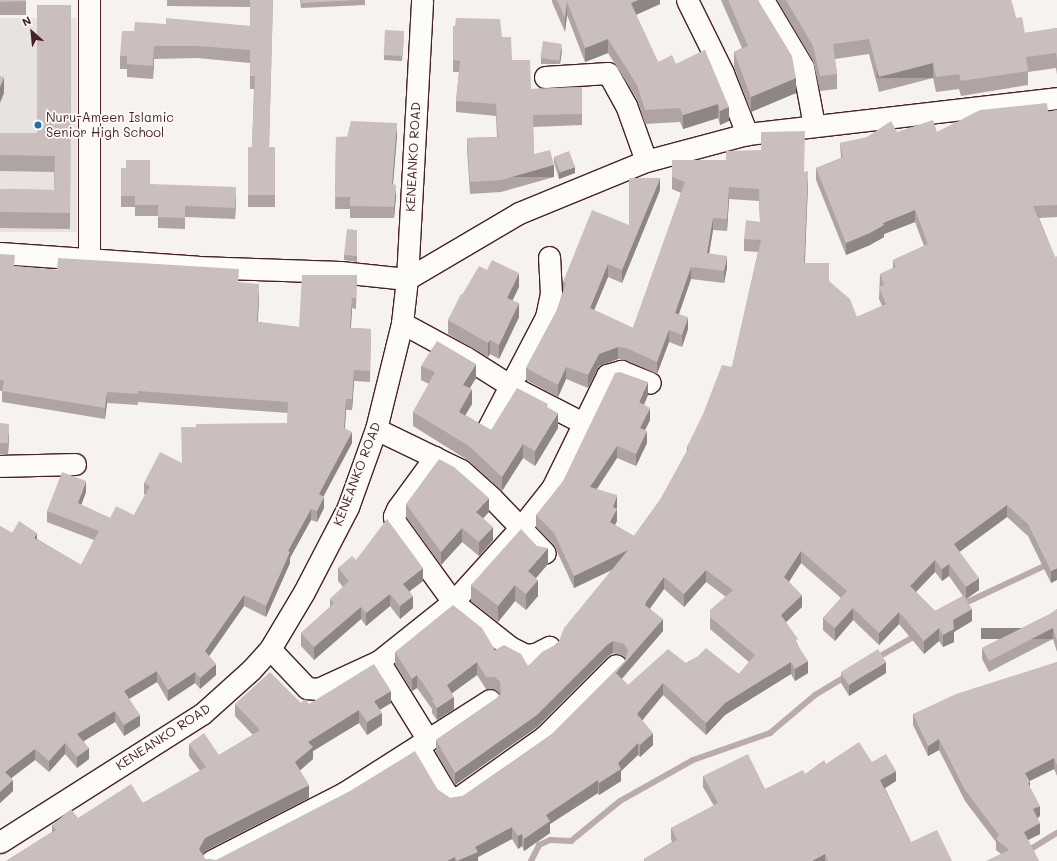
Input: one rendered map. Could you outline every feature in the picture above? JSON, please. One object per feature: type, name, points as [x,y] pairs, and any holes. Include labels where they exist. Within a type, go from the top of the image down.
[{"type":"street","points":[[89,0],[89,260]]},
{"type":"street","name":"KENEANKO ROAD","points":[[0,842],[202,714],[236,684],[270,650],[304,592],[348,507],[376,429],[402,323],[407,279],[422,0]]},
{"type":"street","points":[[687,0],[723,73],[747,134]]},
{"type":"street","points":[[763,0],[803,67],[814,125]]},
{"type":"street","points":[[545,77],[608,73],[626,105],[646,161]]},
{"type":"street","points":[[0,253],[89,260],[340,272],[407,279],[520,213],[646,161],[747,134],[814,125],[1057,98]]},
{"type":"street","points":[[488,428],[546,317],[551,294],[549,257]]},
{"type":"street","points":[[402,323],[465,357],[511,386],[583,423]]},
{"type":"street","points":[[270,650],[307,688],[318,689],[379,661],[453,602],[521,527],[552,488],[607,375],[613,371],[621,371],[650,383]]},
{"type":"street","points":[[376,429],[461,470],[521,527],[545,553]]},
{"type":"street","points":[[435,457],[394,516],[395,522],[453,602],[510,647],[526,655],[535,654],[549,646]]},
{"type":"street","points":[[0,466],[75,464]]},
{"type":"street","points":[[379,661],[423,743],[446,793],[453,799],[459,797],[545,736],[616,665]]},
{"type":"street","points":[[211,861],[344,793],[490,700]]},
{"type":"shaded area","name":"Nuru-Ameen Islamic Senior High School","points":[[0,18],[77,18],[77,232],[0,232]]},
{"type":"building","points":[[0,0],[26,0],[26,1],[0,2]]},
{"type":"building","points":[[250,0],[273,0],[269,147],[275,147],[275,195],[248,195],[248,147],[252,147],[255,76],[250,76],[250,50],[197,46],[154,46],[153,66],[127,64],[127,56],[120,56],[122,31],[134,31],[135,22],[166,24],[166,18],[250,26]]},
{"type":"building","points":[[301,0],[357,0],[301,3]]},
{"type":"building","points":[[557,0],[638,0],[631,3],[658,62],[672,55],[676,64],[705,50],[729,107],[720,111],[718,104],[683,115],[680,108],[645,110],[637,85],[608,39],[585,48],[567,1],[565,18]]},
{"type":"building","points":[[728,0],[758,0],[792,56],[796,78],[751,97],[734,52],[748,46]]},
{"type":"building","points":[[786,0],[1011,0],[1016,18],[1022,17],[1025,33],[1057,28],[1057,60],[1056,53],[1026,57],[1028,71],[961,81],[959,74],[936,77],[933,63],[879,77],[869,39],[833,44],[837,74],[820,76],[813,46]]},
{"type":"building","points":[[37,5],[71,5],[70,213],[0,212],[0,189],[54,190],[55,156],[0,155],[0,133],[37,133]]},
{"type":"building","points":[[456,18],[500,19],[502,37],[511,37],[512,60],[530,60],[531,89],[582,87],[582,114],[533,115],[534,154],[550,150],[554,165],[501,180],[470,182],[467,138],[498,137],[496,104],[456,101],[460,61],[453,60],[453,26],[455,26]]},
{"type":"building","points":[[385,30],[404,31],[403,56],[384,55]]},
{"type":"building","points":[[543,41],[562,44],[559,61],[540,58]]},
{"type":"building","points":[[0,76],[4,77],[0,87]]},
{"type":"building","points":[[1047,103],[1048,112],[1057,110],[1057,205],[1033,206],[1055,257],[1057,256],[1057,568],[1051,571],[1028,524],[1007,505],[954,544],[979,578],[966,587],[949,564],[942,569],[935,560],[910,586],[935,611],[964,596],[972,609],[953,620],[954,629],[943,635],[939,628],[924,641],[899,612],[879,633],[853,608],[835,628],[823,618],[847,591],[801,551],[784,577],[802,595],[781,615],[798,639],[795,641],[808,661],[795,669],[791,662],[725,703],[706,723],[663,683],[637,714],[653,733],[640,745],[638,743],[618,763],[621,769],[599,783],[598,780],[546,815],[550,821],[524,839],[522,834],[518,836],[512,827],[475,847],[478,852],[457,861],[455,857],[447,861],[6,861],[56,830],[52,825],[71,809],[78,818],[131,784],[143,803],[206,767],[189,744],[204,733],[219,755],[260,730],[235,704],[270,672],[301,703],[305,699],[309,704],[374,664],[391,691],[374,701],[382,713],[367,722],[359,710],[308,742],[313,747],[295,762],[309,785],[205,838],[199,849],[205,859],[216,860],[350,791],[415,751],[438,790],[450,798],[463,796],[552,734],[625,661],[628,650],[624,644],[613,641],[608,644],[537,715],[455,773],[436,740],[497,698],[501,693],[500,682],[495,677],[486,677],[477,662],[447,685],[454,697],[437,708],[432,701],[434,700],[417,675],[412,679],[395,652],[453,605],[482,628],[495,650],[504,645],[521,654],[528,666],[542,652],[559,641],[564,628],[628,550],[574,576],[554,533],[536,515],[563,481],[615,373],[620,372],[648,382],[639,402],[650,408],[640,428],[647,431],[636,454],[617,446],[590,487],[617,495],[613,507],[617,509],[610,522],[634,536],[660,500],[689,448],[687,447],[703,414],[722,365],[732,367],[761,240],[744,239],[746,220],[760,222],[759,189],[729,187],[727,219],[713,218],[707,253],[727,256],[724,271],[691,267],[675,313],[688,317],[682,335],[669,330],[657,362],[626,348],[618,347],[599,354],[588,375],[566,367],[558,385],[526,368],[557,310],[566,283],[563,282],[592,210],[629,225],[629,178],[660,178],[622,270],[608,264],[590,308],[633,328],[685,182],[672,177],[672,160],[726,160],[726,151],[761,150],[761,132],[805,131],[804,172],[808,171],[804,263],[829,263],[829,281],[850,299],[857,317],[886,304],[879,287],[884,285],[880,274],[896,267],[893,260],[928,244],[915,210],[883,223],[884,225],[870,233],[846,243],[816,168],[843,157],[840,143],[867,137],[891,121],[897,132],[933,120],[937,132],[980,110]],"holes":[[[706,570],[733,590],[710,610],[710,617],[755,655],[739,674],[706,648],[697,657],[686,663],[668,649],[628,685],[616,673],[663,619],[645,605],[664,577],[684,594]]]},
{"type":"building","points":[[351,121],[397,123],[392,184],[396,185],[394,207],[350,206],[350,197],[335,197],[336,137],[347,137]]},
{"type":"building","points":[[569,151],[575,167],[560,173],[554,157]]},
{"type":"building","points":[[126,160],[150,160],[150,184],[236,187],[235,208],[185,206],[185,218],[158,217],[158,205],[135,205],[135,196],[121,196],[121,168],[126,168]]},
{"type":"building","points":[[347,229],[357,230],[357,256],[344,255]]},
{"type":"building","points":[[0,254],[15,255],[14,266],[57,270],[58,258],[239,269],[238,282],[259,284],[257,322],[299,327],[302,275],[357,275],[356,298],[352,298],[350,328],[371,329],[370,371],[354,370],[352,399],[346,399],[344,428],[352,432],[319,494],[324,497],[317,511],[311,509],[288,551],[290,552],[266,606],[244,595],[205,651],[216,664],[200,678],[195,672],[168,690],[157,671],[124,691],[140,715],[124,725],[115,711],[77,734],[89,748],[77,757],[65,743],[49,761],[35,749],[5,772],[13,780],[0,792],[0,526],[12,533],[19,521],[37,533],[34,538],[81,565],[99,531],[47,511],[62,472],[86,481],[78,503],[110,518],[116,506],[134,515],[150,486],[144,483],[160,452],[182,463],[181,427],[196,427],[196,424],[287,423],[288,402],[138,391],[138,394],[107,392],[105,408],[2,391],[4,380],[0,380]]},
{"type":"building","points":[[492,260],[519,273],[507,298],[519,303],[499,345],[490,340],[488,343],[448,320],[461,294],[462,295],[479,266],[487,270]]},
{"type":"building","points":[[437,341],[476,364],[463,385],[472,389],[459,412],[491,430],[517,388],[548,404],[547,407],[558,413],[535,451],[523,444],[502,477],[469,446],[413,412],[435,372],[421,366]]},
{"type":"building","points":[[0,423],[9,424],[8,443],[0,443]]},
{"type":"building","points":[[439,459],[454,467],[489,498],[476,512],[493,527],[479,542],[462,528],[441,552],[406,504]]},
{"type":"building","points":[[387,519],[423,568],[403,584],[413,596],[400,606],[390,594],[366,613],[361,607],[314,647],[301,633],[334,603],[330,599],[349,581],[338,568],[352,556],[356,560]]},
{"type":"building","points":[[521,529],[537,546],[548,548],[528,571],[538,580],[526,594],[515,585],[498,606],[471,585]]},
{"type":"building","points":[[1057,609],[1057,641],[1053,628],[989,661],[982,648],[1050,614]]},
{"type":"building","points":[[878,649],[886,662],[849,685],[841,672]]},
{"type":"building","points":[[1057,662],[1057,765],[1054,758],[1025,773],[1030,782],[1028,783],[1040,806],[1033,809],[1040,823],[1024,832],[1039,861],[986,861],[1009,850],[996,839],[999,835],[965,790],[939,739],[928,746],[913,714],[956,694]]},
{"type":"building","points":[[859,742],[872,762],[886,754],[896,771],[880,780],[911,842],[937,830],[952,861],[828,861],[825,854],[812,861],[645,861],[644,859],[677,840],[671,828],[718,803],[703,776],[748,754],[765,789],[803,770],[805,774],[824,760],[826,764]]},
{"type":"waterway","points":[[961,605],[1057,560]]},
{"type":"waterway","points":[[875,659],[917,635]]},
{"type":"waterway","points":[[531,861],[539,845],[550,840],[571,841],[620,801],[693,760],[770,733],[815,695],[848,675]]},
{"type":"waterway","points":[[1026,852],[1057,833]]},
{"type":"place","name":"Nuru-Ameen Islamic Senior High School","points":[[38,125]]}]
